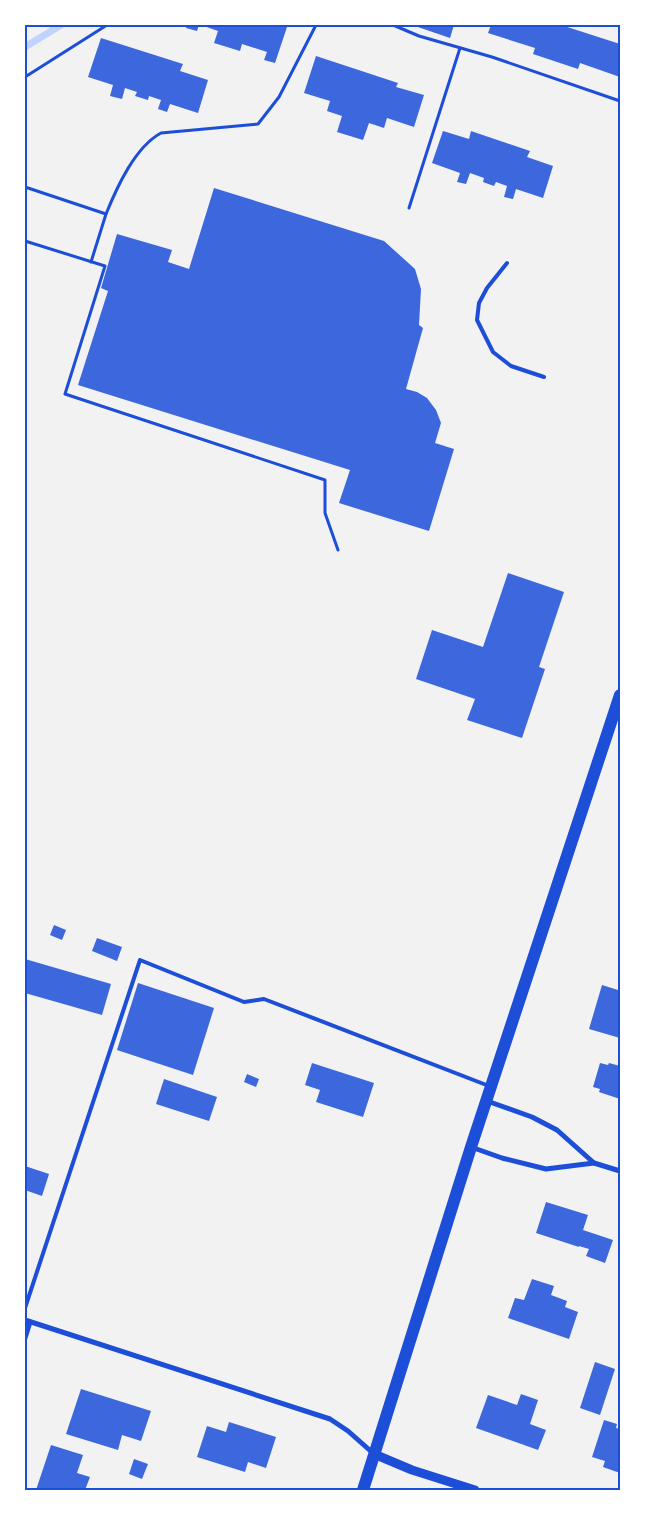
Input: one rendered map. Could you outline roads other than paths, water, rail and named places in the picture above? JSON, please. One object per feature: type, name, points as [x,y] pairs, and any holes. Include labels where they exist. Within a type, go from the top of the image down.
[{"type":"main road","points":[[363,1490],[471,1147],[620,695]]},
{"type":"street","points":[[486,1101],[532,1117],[557,1130],[594,1163]]},
{"type":"street","points":[[471,1147],[502,1158],[546,1169],[594,1163],[620,1171]]},
{"type":"street","points":[[25,1338],[28,1321],[330,1419],[348,1431],[374,1454],[412,1470],[475,1490]]},
{"type":"lane","points":[[507,263],[487,288],[479,303],[477,320],[493,352],[511,366],[544,377]]},
{"type":"lane","points":[[25,1308],[140,960],[244,1002],[264,999],[491,1087]]},
{"type":"waterway","points":[[25,47],[61,25]]}]
